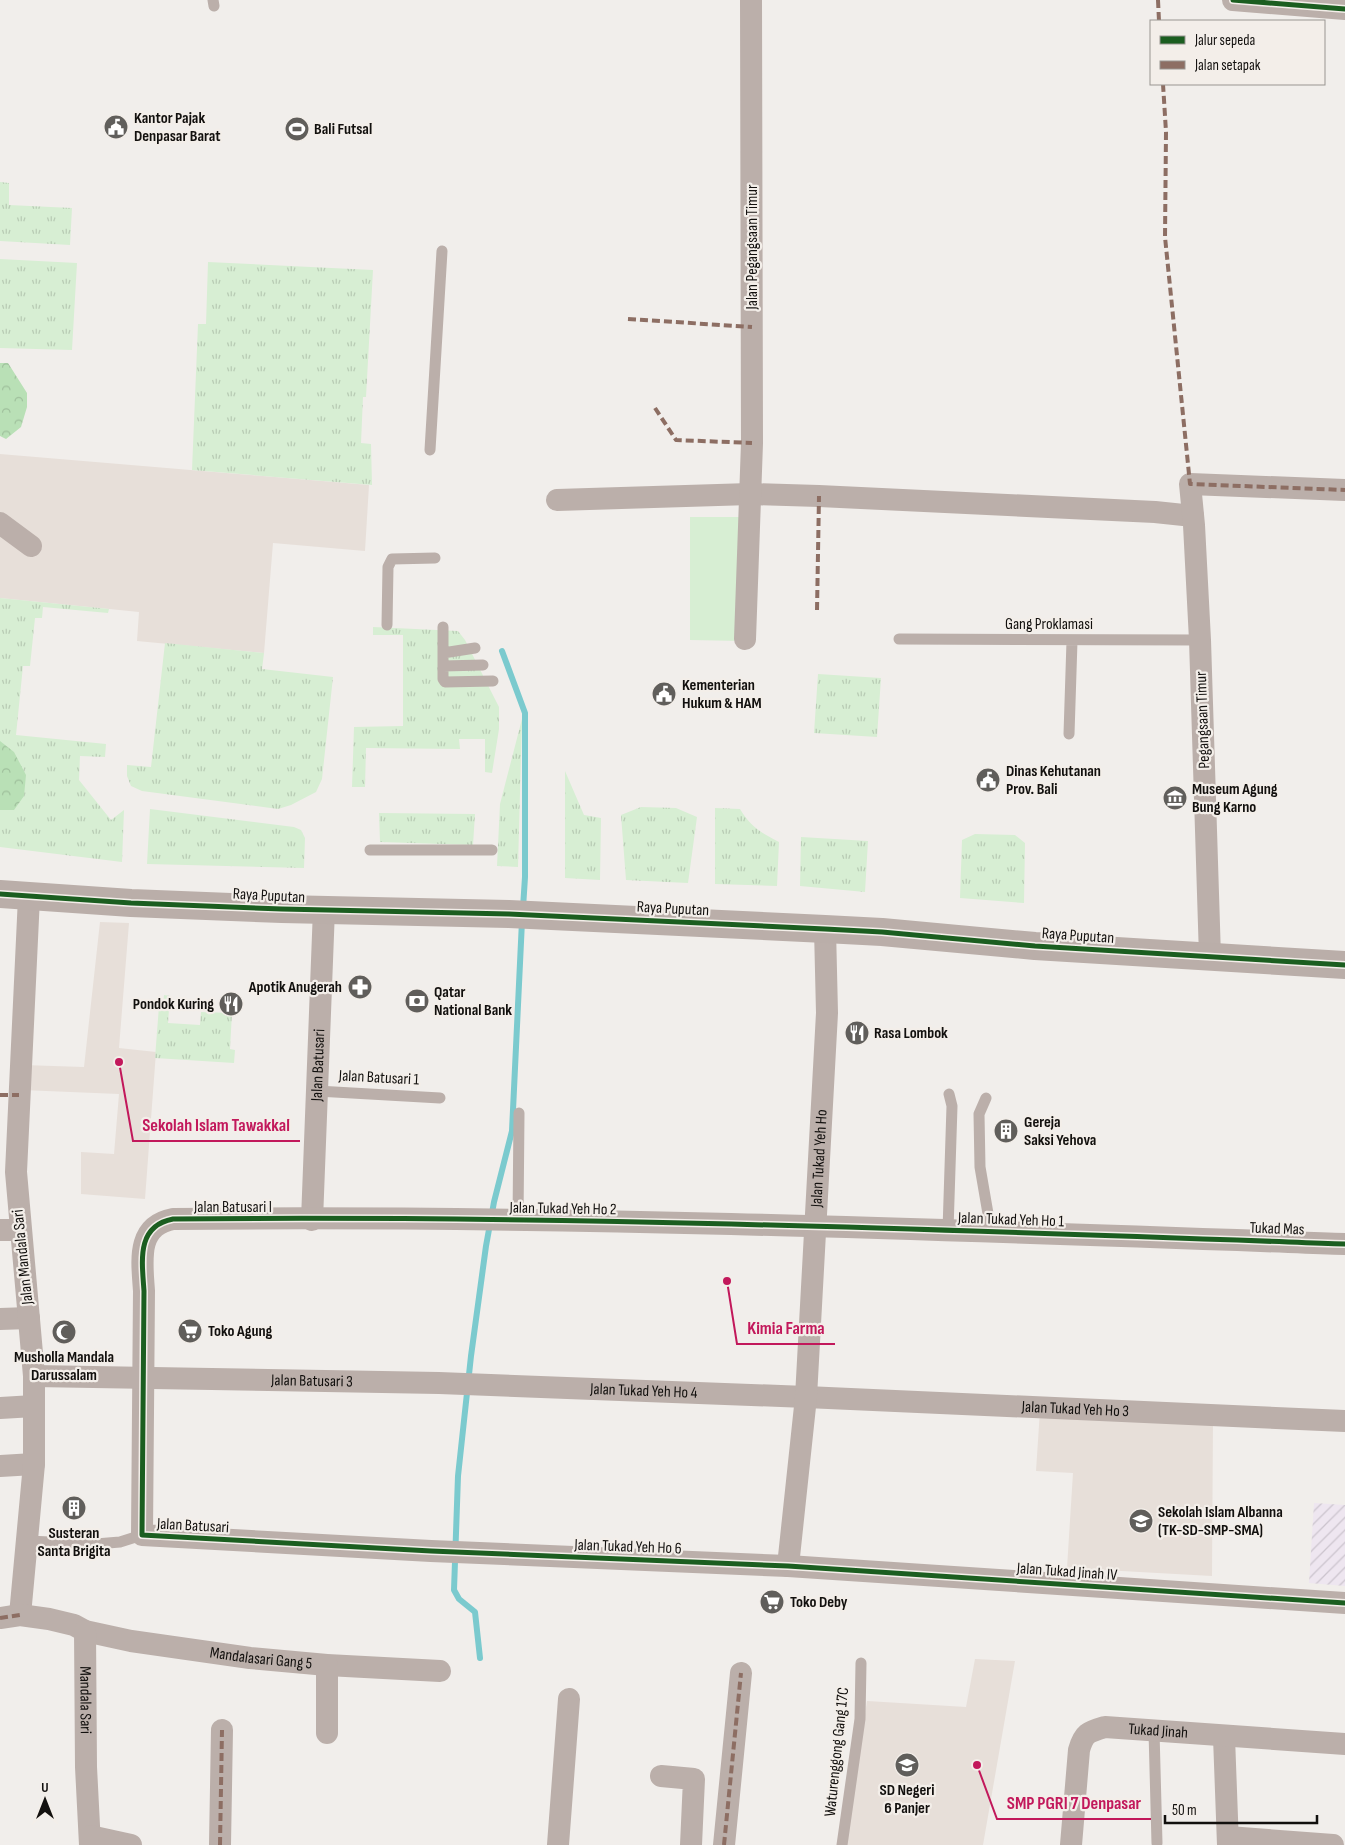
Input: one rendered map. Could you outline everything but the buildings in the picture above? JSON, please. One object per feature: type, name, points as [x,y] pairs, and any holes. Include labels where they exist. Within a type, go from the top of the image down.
[{"type":"main road","name":"Raya Puputan","points":[[0,894],[282,909],[509,914],[882,932],[1044,946],[1345,965]]},
{"type":"street","name":"Jalan Pegangsaan Timur","points":[[745,639],[752,443],[751,0]]},
{"type":"street","points":[[1233,0],[1345,9]]},
{"type":"street","name":"Pegangsaan Timur","points":[[1210,957],[1200,640],[1190,484],[1345,490]]},
{"type":"street","points":[[557,500],[750,494],[1135,511],[1193,516]]},
{"type":"street","points":[[0,524],[31,546]]},
{"type":"street","name":"Jalan Mandala Sari","points":[[10,1617],[28,1541],[34,1464],[34,1376],[30,1318],[10,1230],[8,1185],[9,1095],[29,897]]},
{"type":"street","name":"Jalan Batusari","points":[[312,1220],[324,909]]},
{"type":"street","name":"Jalan Tukad Yeh Ho","points":[[788,1566],[806,1396],[826,1013],[825,929]]},
{"type":"street","name":"Jalan Tukad Yeh Ho 2","points":[[312,1220],[462,1219],[814,1226]]},
{"type":"street","name":"Jalan Batusari I","points":[[156,1224],[173,1220],[312,1220]]},
{"type":"street","name":"Jalan Batusari","points":[[156,1224],[148,1233],[144,1245],[142,1535],[468,1552]]},
{"type":"street","name":"Jalan Tukad Yeh Ho 1","points":[[814,1226],[1208,1239]]},
{"type":"street","name":"Tukad Mas","points":[[1208,1239],[1345,1244]]},
{"type":"street","points":[[0,1319],[30,1318]]},
{"type":"street","name":"Jalan Batusari 3","points":[[34,1376],[480,1385]]},
{"type":"street","name":"Jalan Tukad Yeh Ho 4","points":[[480,1385],[806,1396]]},
{"type":"street","name":"Jalan Tukad Yeh Ho 3","points":[[806,1396],[1345,1420]]},
{"type":"street","points":[[0,1408],[34,1406]]},
{"type":"street","points":[[0,1466],[34,1464]]},
{"type":"street","name":"Jalan Tukad Yeh Ho 6","points":[[468,1552],[788,1566]]},
{"type":"street","name":"Jalan Tukad Jinah IV","points":[[788,1566],[1345,1603]]},
{"type":"street","points":[[10,1617],[74,1625],[85,1631]]},
{"type":"street","name":"Mandalasari Gang 5","points":[[85,1631],[168,1648],[327,1665],[440,1671]]},
{"type":"street","name":"Mandala Sari","points":[[85,1631],[86,1758],[90,1840],[131,1845]]},
{"type":"street","points":[[327,1665],[327,1733]]},
{"type":"street","points":[[724,1845],[729,1779],[741,1673]]},
{"type":"street","points":[[558,1845],[569,1699]]},
{"type":"street","name":"Tukad Jinah","points":[[1072,1845],[1079,1750],[1082,1738],[1090,1731],[1105,1727],[1224,1737],[1345,1744]]},
{"type":"street","points":[[220,1845],[222,1730]]},
{"type":"street","points":[[1224,1737],[1228,1841],[1332,1845]]},
{"type":"street","points":[[661,1776],[694,1779],[691,1845]]},
{"type":"lane","points":[[430,450],[442,252]]},
{"type":"lane","points":[[387,625],[388,567],[392,559],[435,558]]},
{"type":"lane","points":[[443,627],[443,679],[445,682],[492,681]]},
{"type":"lane","name":"Gang Proklamasi","points":[[899,639],[1200,640]]},
{"type":"lane","points":[[1069,734],[1072,640]]},
{"type":"lane","points":[[443,653],[476,648]]},
{"type":"lane","points":[[443,666],[483,665]]},
{"type":"lane","points":[[370,850],[492,850]]},
{"type":"lane","name":"Jalan Batusari 1","points":[[317,1092],[440,1098]]},
{"type":"lane","points":[[948,1230],[952,1106],[949,1094]]},
{"type":"lane","points":[[986,1098],[979,1114],[980,1167],[991,1231]]},
{"type":"lane","points":[[513,1220],[519,1113]]},
{"type":"lane","points":[[28,1541],[96,1544],[120,1542],[142,1535]]},
{"type":"lane","name":"Waturenggong Gang 17C","points":[[842,1845],[860,1720],[861,1663]]},
{"type":"lane","points":[[1154,1731],[1157,1843]]},
{"type":"shaded area","points":[[0,454],[369,485],[365,551],[273,543],[264,653],[137,641],[139,612],[0,598]]},
{"type":"shaded area","points":[[100,922],[129,923],[119,1048],[156,1052],[145,1199],[81,1194],[81,1152],[114,1154],[119,1094],[22,1090],[23,1065],[84,1067]]},
{"type":"shaded area","name":"Sekolah Islam Albanna (TK-SD-SMP-SMA)","points":[[1040,1410],[1213,1419],[1212,1576],[1067,1568],[1073,1473],[1036,1471]]},
{"type":"shaded area","points":[[1314,1503],[1345,1505],[1345,1586],[1309,1583]]},
{"type":"shaded area","name":"SD Negeri 6 Panjer","points":[[975,1659],[1015,1661],[983,1845],[846,1845],[867,1701],[966,1707]]},
{"type":"green space","points":[[0,182],[9,183],[9,205],[72,208],[70,245],[0,241]]},
{"type":"green space","points":[[0,259],[77,263],[72,350],[0,348]]},
{"type":"green space","points":[[208,262],[373,270],[366,397],[363,397],[361,443],[371,444],[372,485],[192,470],[198,324],[206,324]]},
{"type":"green space","points":[[0,363],[8,363],[27,393],[27,407],[21,427],[6,439],[0,436]]},
{"type":"green space","points":[[690,517],[741,517],[742,641],[690,640]]},
{"type":"green space","points":[[0,598],[109,609],[108,613],[43,607],[42,618],[35,618],[30,666],[23,666],[16,735],[106,744],[105,757],[80,756],[79,780],[111,820],[124,810],[122,862],[0,847]]},
{"type":"green space","points":[[373,627],[458,631],[465,640],[499,707],[499,729],[492,773],[485,772],[485,739],[459,739],[460,749],[366,748],[365,787],[352,787],[354,727],[403,726],[403,635],[373,635]]},
{"type":"green space","points":[[165,643],[264,653],[262,669],[333,677],[322,779],[316,792],[291,805],[278,809],[142,791],[131,786],[127,776],[127,765],[151,767]]},
{"type":"green space","points":[[818,674],[881,678],[877,737],[814,733]]},
{"type":"green space","points":[[522,719],[518,867],[497,866],[500,804]]},
{"type":"green space","points":[[0,741],[14,752],[26,775],[24,796],[14,810],[0,810]]},
{"type":"green space","points":[[565,771],[584,815],[601,818],[600,880],[565,878]]},
{"type":"green space","points":[[641,807],[676,808],[697,817],[688,883],[626,880],[621,815]]},
{"type":"green space","points":[[715,808],[740,809],[756,829],[779,842],[777,886],[715,884]]},
{"type":"green space","points":[[150,809],[294,827],[301,830],[305,838],[304,868],[147,864]]},
{"type":"green space","points":[[379,813],[475,814],[473,845],[380,842]]},
{"type":"green space","points":[[975,834],[1015,835],[1025,843],[1024,903],[960,898],[962,840]]},
{"type":"green space","points":[[801,837],[868,841],[865,892],[800,886]]},
{"type":"green space","points":[[164,995],[170,996],[168,1023],[200,1025],[201,1012],[232,1013],[230,1049],[235,1050],[234,1063],[155,1058],[159,1006],[163,1005]]},
{"type":"waterway","points":[[502,651],[525,713],[525,877],[523,908]]},
{"type":"waterway","points":[[480,1658],[475,1612],[459,1599],[454,1590],[458,1476],[471,1356],[486,1246],[494,1202],[512,1131],[522,921]]},
{"type":"marked path","points":[[1158,0],[1159,20]]},
{"type":"marked path","points":[[1163,85],[1166,132],[1165,237],[1190,484],[1345,490]]},
{"type":"marked path","points":[[628,319],[752,327]]},
{"type":"marked path","points":[[655,408],[676,440],[752,443]]},
{"type":"marked path","points":[[817,610],[819,496]]},
{"type":"marked path","points":[[0,1095],[19,1095]]},
{"type":"marked path","points":[[0,1618],[20,1615]]},
{"type":"marked path","points":[[724,1845],[741,1673]]},
{"type":"marked path","points":[[220,1845],[222,1730]]},
{"type":"cycle path","points":[[1233,0],[1345,9]]},
{"type":"cycle path","points":[[0,894],[131,903],[282,909],[509,914],[882,932],[1035,946],[1345,965]]},
{"type":"cycle path","points":[[1345,1244],[613,1221],[320,1218],[173,1219],[161,1223],[147,1237],[144,1246],[142,1268],[144,1291],[142,1535],[431,1551],[788,1566],[1345,1603]]},
{"type":"place","name":"Kantor Pajak Denpasar Barat","points":[[116,127]]},
{"type":"place","name":"Bali Futsal","points":[[297,129]]},
{"type":"place","name":"Kementerian Hukum & HAM","points":[[664,694]]},
{"type":"place","name":"Dinas Kehutanan Prov. Bali","points":[[988,780]]},
{"type":"place","name":"Museum Agung Bung Karno","points":[[1175,798]]},
{"type":"place","name":"Apotik Anugerah","points":[[360,987]]},
{"type":"place","name":"Qatar National Bank","points":[[417,1001]]},
{"type":"place","name":"Pondok Kuring","points":[[231,1004]]},
{"type":"place","name":"Rasa Lombok","points":[[857,1033]]},
{"type":"place","name":"Sekolah Islam Tawakkal","points":[[119,1062]]},
{"type":"place","name":"Gereja Saksi Yehova","points":[[1006,1131]]},
{"type":"place","name":"Kimia Farma","points":[[727,1281]]},
{"type":"place","name":"Toko Agung","points":[[190,1331]]},
{"type":"place","name":"Musholla Mandala Darussalam","points":[[64,1332]]},
{"type":"place","name":"Susteran Santa Brigita","points":[[74,1508]]},
{"type":"place","name":"Sekolah Islam Albanna (TK-SD-SMP-SMA)","points":[[1141,1521]]},
{"type":"place","name":"Toko Deby","points":[[772,1602]]},
{"type":"place","name":"SD Negeri 6 Panjer","points":[[907,1765]]},
{"type":"place","name":"SMP PGRI 7 Denpasar","points":[[977,1765]]}]
